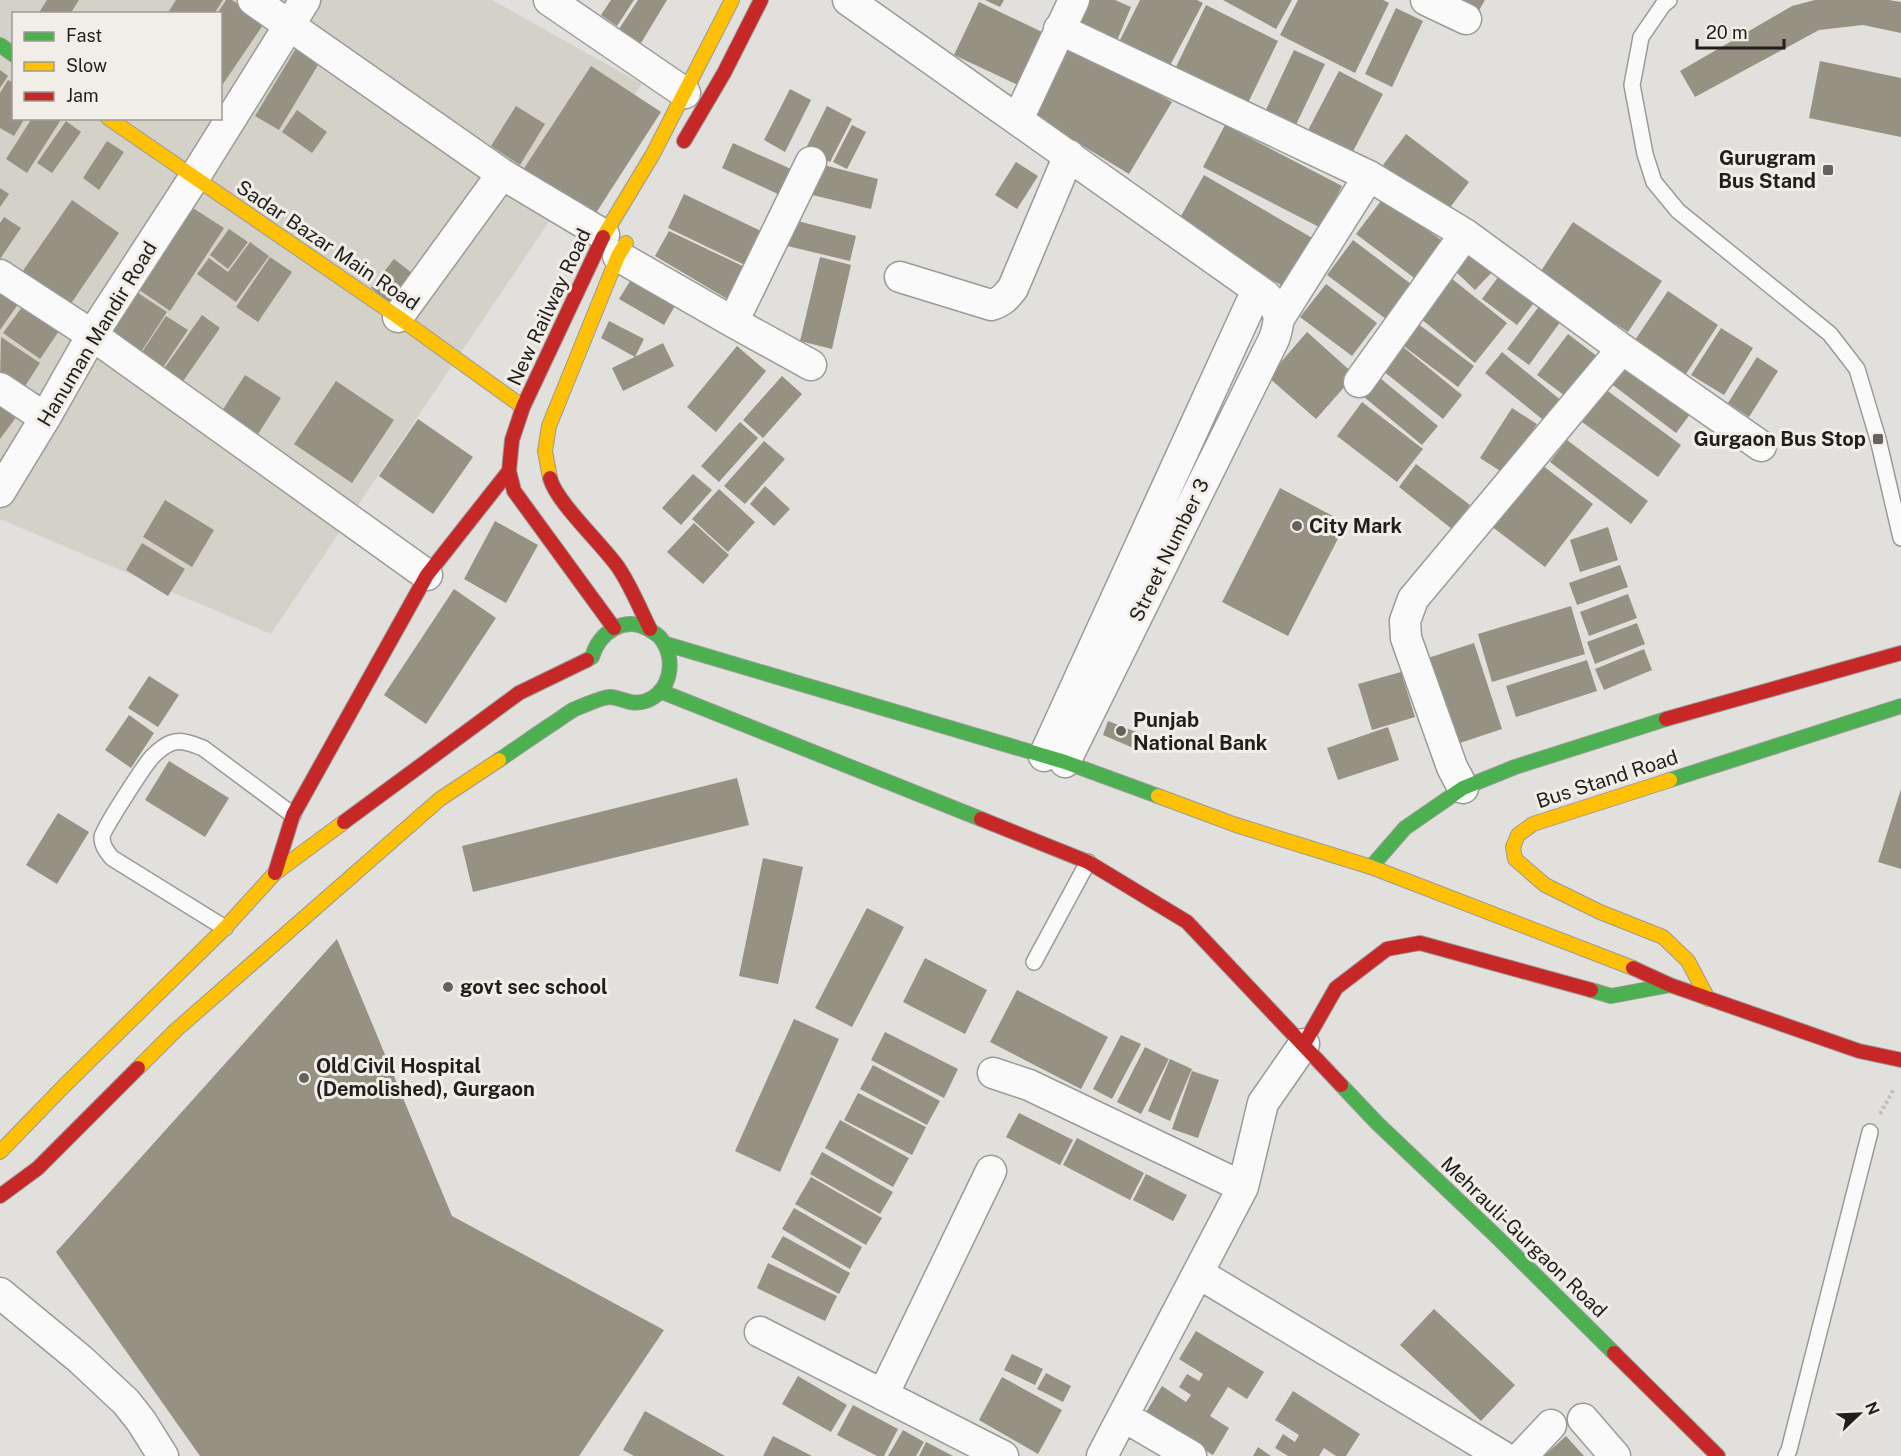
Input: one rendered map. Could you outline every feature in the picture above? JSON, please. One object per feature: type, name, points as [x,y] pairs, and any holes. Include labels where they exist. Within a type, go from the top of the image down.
[{"type":"main road","name":"New Railway Road","points":[[666,644],[650,629],[618,567],[551,482],[545,451],[549,426],[652,154],[686,93],[732,0]]},
{"type":"main road","points":[[677,154],[761,0]]},
{"type":"main road","name":"Sadar Bazar Main Road","points":[[111,120],[398,317],[523,407]]},
{"type":"main road","name":"New Railway Road","points":[[614,628],[514,491],[509,471],[512,440],[523,407],[618,242]]},
{"type":"main road","points":[[275,873],[293,815],[427,575],[509,471]]},
{"type":"main road","points":[[0,1152],[225,928],[275,873],[519,693],[592,657],[599,640],[614,628],[626,624],[650,629]]},
{"type":"main road","points":[[666,644],[1054,759],[1236,825],[1371,867],[1616,961],[1708,999],[1859,1051],[1901,1060]]},
{"type":"main road","points":[[0,1196],[38,1168],[176,1030],[440,799],[575,709],[609,697],[630,704],[641,703],[652,698],[667,681],[671,669],[666,644]]},
{"type":"main road","name":"Bus Stand Road","points":[[1371,867],[1406,828],[1431,809],[1463,788],[1515,767],[1646,725],[1901,653]]},
{"type":"main road","name":"Mehrauli-Gurgaon Road","points":[[660,691],[1088,862],[1187,922],[1377,1123],[1497,1237],[1718,1456]]},
{"type":"main road","name":"Bus Stand Road","points":[[1708,999],[1688,961],[1663,937],[1600,912],[1545,885],[1515,859],[1513,847],[1518,835],[1533,824],[1901,706]]},
{"type":"main road","points":[[1304,1044],[1336,988],[1387,949],[1420,943],[1611,996],[1670,985]]},
{"type":"street","points":[[253,0],[502,174],[618,242],[733,322],[811,365]]},
{"type":"street","name":"Hanuman Mandir Road","points":[[0,492],[92,335],[194,178],[305,0]]},
{"type":"street","points":[[549,0],[686,93]]},
{"type":"street","points":[[848,0],[1257,290],[1275,304],[1277,328]]},
{"type":"street","points":[[1018,119],[1074,0]]},
{"type":"street","points":[[1426,0],[1466,19]]},
{"type":"street","points":[[1059,29],[1368,176],[1464,234],[1622,349],[1761,446]]},
{"type":"street","points":[[900,277],[991,305],[1006,298],[1013,288],[1069,155]]},
{"type":"street","points":[[733,322],[811,162]]},
{"type":"street","points":[[398,317],[502,174]]},
{"type":"street","name":"Street Number 3","points":[[1054,759],[1277,328],[1368,176]]},
{"type":"street","points":[[1359,382],[1464,234]]},
{"type":"street","points":[[0,275],[92,335],[427,575]]},
{"type":"street","points":[[1054,759],[1257,290]]},
{"type":"street","points":[[1463,788],[1452,767],[1406,638],[1405,621],[1413,599],[1622,349]]},
{"type":"street","points":[[0,388],[45,418]]},
{"type":"street","points":[[1111,1453],[1123,1416],[1243,1188],[1263,1103],[1304,1044]]},
{"type":"street","points":[[993,1073],[1029,1085],[1243,1188]]},
{"type":"street","points":[[883,1395],[990,1171]]},
{"type":"street","points":[[1198,1273],[1502,1456]]},
{"type":"street","points":[[0,1293],[80,1359],[126,1402],[163,1456]]},
{"type":"street","points":[[760,1332],[1003,1456]]},
{"type":"street","points":[[1123,1416],[1191,1456]]},
{"type":"street","points":[[1583,1419],[1615,1456]]},
{"type":"street","points":[[1522,1456],[1551,1425]]},
{"type":"lane","points":[[1669,0],[1641,37],[1632,85],[1645,154],[1654,182],[1678,211],[1830,334],[1857,369],[1878,439],[1901,538]]},
{"type":"lane","points":[[225,928],[112,858],[104,848],[102,836],[109,824],[150,760],[160,749],[172,742],[187,742],[202,748],[293,815]]},
{"type":"lane","points":[[1034,962],[1088,862]]},
{"type":"lane","points":[[1786,1456],[1870,1132]]},
{"type":"path","points":[[1870,1132],[1896,1084]]},
{"type":"shaded area","points":[[0,0],[492,0],[642,84],[271,634],[0,519]]},
{"type":"building","points":[[47,0],[79,0],[71,12],[39,12]]},
{"type":"building","points":[[176,0],[223,0],[215,12],[168,12]]},
{"type":"building","points":[[226,0],[232,0],[265,22],[223,84],[222,12],[218,12]]},
{"type":"building","points":[[611,0],[634,0],[617,26],[601,15]]},
{"type":"building","points":[[638,0],[667,0],[641,43],[619,29]]},
{"type":"building","points":[[985,0],[1004,0],[1000,7]]},
{"type":"building","points":[[1082,0],[1115,0],[1131,7],[1116,43],[1072,25]]},
{"type":"building","points":[[1140,0],[1197,0],[1203,3],[1166,73],[1116,48]]},
{"type":"building","points":[[1223,0],[1292,0],[1276,29]]},
{"type":"building","points":[[1298,0],[1383,0],[1389,3],[1355,73],[1280,35]]},
{"type":"building","points":[[1461,0],[1485,0],[1474,19]]},
{"type":"building","points":[[1815,0],[1901,2],[1901,33],[1863,25],[1819,30],[1695,97],[1680,71],[1792,6]]},
{"type":"building","points":[[979,2],[1042,32],[1018,85],[954,55]]},
{"type":"building","points":[[1206,5],[1278,41],[1247,105],[1175,69]]},
{"type":"building","points":[[1396,8],[1423,21],[1392,87],[1365,74]]},
{"type":"building","points":[[1072,42],[1172,102],[1129,174],[1029,113]]},
{"type":"building","points":[[298,45],[321,60],[279,130],[255,116]]},
{"type":"building","points":[[1294,50],[1325,64],[1293,131],[1263,116]]},
{"type":"building","points":[[1820,61],[1901,78],[1901,137],[1809,118]]},
{"type":"building","points":[[591,66],[661,112],[594,216],[523,170]]},
{"type":"building","points":[[0,70],[8,76],[0,88]]},
{"type":"building","points":[[1339,71],[1383,94],[1349,159],[1305,136]]},
{"type":"building","points":[[8,80],[12,82],[12,120],[24,120],[14,136],[0,128],[0,93]]},
{"type":"building","points":[[790,89],[811,100],[785,152],[764,140]]},
{"type":"building","points":[[516,106],[545,124],[520,165],[491,146]]},
{"type":"building","points":[[827,106],[852,119],[830,162],[805,150]]},
{"type":"building","points":[[297,110],[327,132],[312,153],[282,132]]},
{"type":"building","points":[[31,120],[61,120],[27,173],[6,159]]},
{"type":"building","points":[[66,121],[81,132],[52,173],[37,163]]},
{"type":"building","points":[[852,125],[866,132],[847,169],[833,162]]},
{"type":"building","points":[[1225,125],[1342,186],[1321,228],[1203,167]]},
{"type":"building","points":[[1406,134],[1469,182],[1446,213],[1383,165]]},
{"type":"building","points":[[107,141],[124,152],[99,190],[83,178]]},
{"type":"building","points":[[733,143],[791,169],[780,195],[722,168]]},
{"type":"building","points":[[1016,162],[1038,176],[1017,209],[995,195]]},
{"type":"building","points":[[816,163],[878,179],[871,209],[808,194]]},
{"type":"building","points":[[1204,175],[1314,239],[1286,288],[1176,225]]},
{"type":"building","points":[[0,188],[9,194],[0,207]]},
{"type":"building","points":[[684,194],[763,232],[747,266],[668,228]]},
{"type":"building","points":[[1384,197],[1445,243],[1417,280],[1356,234]]},
{"type":"building","points":[[72,200],[119,233],[68,308],[20,275]]},
{"type":"building","points":[[185,203],[224,228],[170,311],[132,285]]},
{"type":"building","points":[[4,217],[21,228],[0,259],[0,223]]},
{"type":"building","points":[[786,218],[856,236],[850,261],[779,244]]},
{"type":"building","points":[[1573,222],[1662,281],[1628,332],[1539,274]]},
{"type":"building","points":[[229,229],[248,242],[228,269],[210,255]]},
{"type":"building","points":[[669,231],[749,269],[734,303],[655,256]]},
{"type":"building","points":[[1353,240],[1411,284],[1386,319],[1327,275]]},
{"type":"building","points":[[250,242],[269,256],[236,302],[197,274],[209,258],[228,272]]},
{"type":"building","points":[[1473,247],[1496,268],[1475,290],[1453,269]]},
{"type":"building","points":[[270,257],[292,272],[258,322],[236,307]]},
{"type":"building","points":[[820,257],[851,265],[832,349],[800,341]]},
{"type":"building","points":[[394,259],[417,277],[394,306],[371,288]]},
{"type":"building","points":[[1501,273],[1536,300],[1517,325],[1482,299]]},
{"type":"building","points":[[632,278],[676,304],[664,325],[619,299]]},
{"type":"building","points":[[1451,278],[1507,323],[1475,363],[1420,318]]},
{"type":"building","points":[[1326,284],[1377,323],[1352,356],[1300,317]]},
{"type":"building","points":[[0,285],[21,300],[0,330]]},
{"type":"building","points":[[129,287],[167,312],[139,355],[101,330]]},
{"type":"building","points":[[1668,291],[1718,325],[1684,377],[1633,343]]},
{"type":"building","points":[[25,303],[61,328],[40,359],[3,333]]},
{"type":"building","points":[[1540,305],[1561,321],[1529,365],[1507,349]]},
{"type":"building","points":[[202,315],[220,328],[181,384],[163,370]]},
{"type":"building","points":[[166,316],[188,330],[162,369],[140,355]]},
{"type":"building","points":[[609,321],[644,339],[635,357],[601,338]]},
{"type":"building","points":[[1417,323],[1474,366],[1458,387],[1401,344]]},
{"type":"building","points":[[1721,328],[1753,348],[1724,395],[1691,375]]},
{"type":"building","points":[[1307,332],[1355,375],[1316,419],[1268,377]]},
{"type":"building","points":[[1568,334],[1598,357],[1568,398],[1537,375]]},
{"type":"building","points":[[1,337],[40,363],[20,394],[0,381]]},
{"type":"building","points":[[1397,342],[1462,395],[1443,419],[1377,366]]},
{"type":"building","points":[[663,343],[674,366],[623,391],[612,368]]},
{"type":"building","points":[[737,346],[766,371],[716,432],[687,407]]},
{"type":"building","points":[[1502,352],[1568,406],[1552,427],[1485,373]]},
{"type":"building","points":[[1757,357],[1778,371],[1749,417],[1728,403]]},
{"type":"building","points":[[1624,362],[1691,413],[1676,433],[1609,382]]},
{"type":"building","points":[[1374,373],[1438,426],[1422,445],[1358,392]]},
{"type":"building","points":[[245,375],[281,398],[258,434],[222,411]]},
{"type":"building","points":[[782,376],[802,394],[763,438],[743,420]]},
{"type":"building","points":[[336,381],[394,420],[352,483],[294,444]]},
{"type":"building","points":[[1605,389],[1681,445],[1658,477],[1582,422]]},
{"type":"building","points":[[1362,402],[1423,449],[1397,482],[1337,436]]},
{"type":"building","points":[[0,404],[17,416],[0,439]]},
{"type":"building","points":[[1512,408],[1537,424],[1505,474],[1480,458]]},
{"type":"building","points":[[418,419],[473,457],[433,514],[379,476]]},
{"type":"building","points":[[740,422],[758,438],[719,482],[701,466]]},
{"type":"building","points":[[1567,440],[1648,501],[1631,524],[1550,462]]},
{"type":"building","points":[[764,441],[785,459],[745,504],[724,486]]},
{"type":"building","points":[[1538,462],[1593,504],[1545,567],[1491,526]]},
{"type":"building","points":[[1416,464],[1470,505],[1452,529],[1399,487]]},
{"type":"building","points":[[693,474],[712,490],[681,525],[662,508]]},
{"type":"building","points":[[765,486],[790,509],[774,526],[750,504]]},
{"type":"building","points":[[1280,488],[1346,523],[1288,636],[1222,602]]},
{"type":"building","points":[[719,489],[755,522],[728,552],[692,519]]},
{"type":"building","points":[[165,500],[214,530],[192,567],[143,537]]},
{"type":"building","points":[[495,521],[538,545],[506,603],[464,579]]},
{"type":"building","points":[[694,523],[729,555],[703,584],[667,552]]},
{"type":"building","points":[[1608,527],[1618,560],[1580,572],[1570,540]]},
{"type":"building","points":[[142,543],[185,569],[168,596],[126,570]]},
{"type":"building","points":[[1620,565],[1628,587],[1577,605],[1569,583]]},
{"type":"building","points":[[454,589],[496,618],[426,724],[384,695]]},
{"type":"building","points":[[1628,594],[1637,618],[1589,636],[1580,612]]},
{"type":"building","points":[[1571,606],[1585,654],[1492,682],[1478,634]]},
{"type":"building","points":[[1637,623],[1645,644],[1595,664],[1587,642]]},
{"type":"building","points":[[1474,643],[1502,729],[1454,745],[1425,659]]},
{"type":"building","points":[[1644,649],[1652,670],[1604,690],[1595,669]]},
{"type":"building","points":[[1587,660],[1597,691],[1516,717],[1506,686]]},
{"type":"building","points":[[1401,672],[1415,717],[1372,730],[1358,684]]},
{"type":"building","points":[[149,676],[179,695],[158,727],[128,708]]},
{"type":"building","points":[[129,715],[154,733],[131,768],[105,750]]},
{"type":"building","points":[[1108,721],[1144,735],[1138,750],[1103,735]]},
{"type":"building","points":[[1388,727],[1399,760],[1338,780],[1327,748]]},
{"type":"building","points":[[169,761],[229,798],[205,837],[145,800]]},
{"type":"building","points":[[737,778],[749,825],[473,892],[462,846]]},
{"type":"building","points":[[1901,789],[1901,869],[1878,862]]},
{"type":"building","points":[[58,813],[89,832],[57,884],[26,865]]},
{"type":"building","points":[[763,858],[803,867],[778,984],[739,976]]},
{"type":"building","points":[[867,908],[904,927],[852,1027],[815,1008]]},
{"type":"building","name":"Old Civil Hospital (Demolished), Gurgaon","points":[[337,939],[452,1216],[664,1330],[579,1456],[200,1456],[56,1252]]},
{"type":"building","points":[[925,958],[987,990],[965,1034],[903,1002]]},
{"type":"building","points":[[1017,990],[1108,1037],[1081,1089],[990,1042]]},
{"type":"building","points":[[794,1019],[839,1039],[780,1172],[735,1151]]},
{"type":"building","points":[[885,1032],[958,1069],[944,1098],[871,1060]]},
{"type":"building","points":[[1121,1035],[1141,1044],[1112,1099],[1093,1089]]},
{"type":"building","points":[[1145,1047],[1169,1059],[1141,1114],[1117,1102]]},
{"type":"building","points":[[1170,1059],[1192,1069],[1170,1121],[1148,1111]]},
{"type":"building","points":[[873,1065],[940,1101],[927,1125],[860,1089]]},
{"type":"building","points":[[1192,1071],[1219,1080],[1198,1138],[1172,1129]]},
{"type":"building","points":[[858,1093],[926,1127],[912,1155],[844,1120]]},
{"type":"building","points":[[1019,1113],[1073,1140],[1060,1165],[1006,1137]]},
{"type":"building","points":[[840,1120],[909,1158],[893,1187],[825,1148]]},
{"type":"building","points":[[1077,1138],[1144,1173],[1130,1200],[1063,1165]]},
{"type":"building","points":[[822,1152],[893,1192],[880,1214],[810,1174]]},
{"type":"building","points":[[1146,1174],[1187,1195],[1173,1221],[1133,1200]]},
{"type":"building","points":[[811,1177],[882,1218],[866,1245],[795,1204]]},
{"type":"building","points":[[794,1208],[862,1247],[850,1269],[782,1229]]},
{"type":"building","points":[[783,1236],[850,1273],[839,1294],[771,1257]]},
{"type":"building","points":[[768,1263],[837,1296],[825,1321],[757,1288]]},
{"type":"building","points":[[1434,1309],[1515,1385],[1481,1421],[1400,1345]]},
{"type":"building","points":[[1196,1331],[1264,1372],[1247,1399],[1228,1387],[1210,1416],[1229,1428],[1213,1455],[1145,1414],[1162,1386],[1186,1402],[1191,1395],[1179,1387],[1187,1374],[1199,1381],[1203,1374],[1179,1359]]},
{"type":"building","points":[[1012,1354],[1043,1369],[1035,1385],[1004,1370]]},
{"type":"building","points":[[1046,1373],[1071,1386],[1063,1402],[1037,1389]]},
{"type":"building","points":[[798,1376],[847,1405],[831,1432],[782,1404]]},
{"type":"building","points":[[1002,1377],[1062,1410],[1038,1454],[979,1420]]},
{"type":"building","points":[[1293,1391],[1360,1434],[1346,1456],[1336,1456],[1324,1448],[1319,1456],[1288,1456],[1275,1448],[1283,1434],[1295,1442],[1299,1435],[1275,1420]]},
{"type":"building","points":[[853,1405],[898,1429],[884,1456],[877,1456],[837,1435]]},
{"type":"building","points":[[645,1411],[725,1456],[634,1456],[623,1450]]},
{"type":"building","points":[[903,1430],[924,1442],[916,1456],[888,1456]]},
{"type":"building","points":[[773,1436],[812,1456],[763,1456]]},
{"type":"building","points":[[1566,1436],[1584,1456],[1544,1456]]},
{"type":"building","points":[[926,1442],[953,1456],[919,1456]]},
{"type":"building","points":[[1258,1447],[1271,1456],[1253,1456]]},
{"type":"traffic: fast","points":[[0,45],[12,54]]},
{"type":"traffic: fast","points":[[499,760],[569,712],[587,704],[610,697],[631,702],[646,701],[661,690],[669,675],[669,657],[662,640],[654,632],[639,625],[622,625],[606,634],[595,648],[592,657],[587,660]]},
{"type":"traffic: fast","points":[[666,644],[1065,762],[1158,796]]},
{"type":"traffic: fast","points":[[660,691],[981,819]]},
{"type":"traffic: fast","points":[[1670,780],[1901,706]]},
{"type":"traffic: fast","points":[[1371,867],[1405,828],[1463,788],[1515,767],[1666,719]]},
{"type":"traffic: fast","points":[[1591,990],[1611,996],[1670,985]]},
{"type":"traffic: fast","points":[[1341,1085],[1377,1123],[1614,1353]]},
{"type":"traffic: slow","points":[[603,237],[653,154],[732,0]]},
{"type":"traffic: slow","points":[[111,120],[398,317],[523,407]]},
{"type":"traffic: slow","points":[[550,478],[545,451],[549,426],[618,256],[626,243]]},
{"type":"traffic: slow","points":[[138,1068],[176,1030],[440,799],[499,760]]},
{"type":"traffic: slow","points":[[1670,780],[1533,824],[1518,835],[1513,847],[1515,859],[1545,885],[1600,912],[1663,937],[1688,961],[1708,999]]},
{"type":"traffic: slow","points":[[1158,796],[1236,825],[1371,867],[1633,968]]},
{"type":"traffic: slow","points":[[0,1152],[225,928],[275,873],[344,822]]},
{"type":"traffic: jam","points":[[684,141],[724,73],[761,0]]},
{"type":"traffic: jam","points":[[603,237],[523,407],[512,440],[509,471],[514,491],[614,628]]},
{"type":"traffic: jam","points":[[275,873],[293,815],[427,575],[509,471]]},
{"type":"traffic: jam","points":[[550,478],[570,511],[618,567],[650,629]]},
{"type":"traffic: jam","points":[[1666,719],[1901,653]]},
{"type":"traffic: jam","points":[[344,822],[519,693],[587,660]]},
{"type":"traffic: jam","points":[[981,819],[1088,862],[1187,922],[1341,1085]]},
{"type":"traffic: jam","points":[[1304,1044],[1336,988],[1387,949],[1420,943],[1591,990]]},
{"type":"traffic: jam","points":[[1633,968],[1670,985],[1859,1051],[1901,1060]]},
{"type":"traffic: jam","points":[[0,1196],[38,1168],[138,1068]]},
{"type":"traffic: jam","points":[[1614,1353],[1718,1456]]},
{"type":"place","name":"Gurugram Bus Stand","points":[[1828,170]]},
{"type":"place","name":"Gurgaon Bus Stop","points":[[1878,439]]},
{"type":"place","name":"City Mark","points":[[1297,526]]},
{"type":"place","name":"Punjab National Bank","points":[[1121,731]]},
{"type":"place","name":"govt sec school","points":[[448,987]]},
{"type":"place","name":"Old Civil Hospital (Demolished), Gurgaon","points":[[304,1078]]}]
